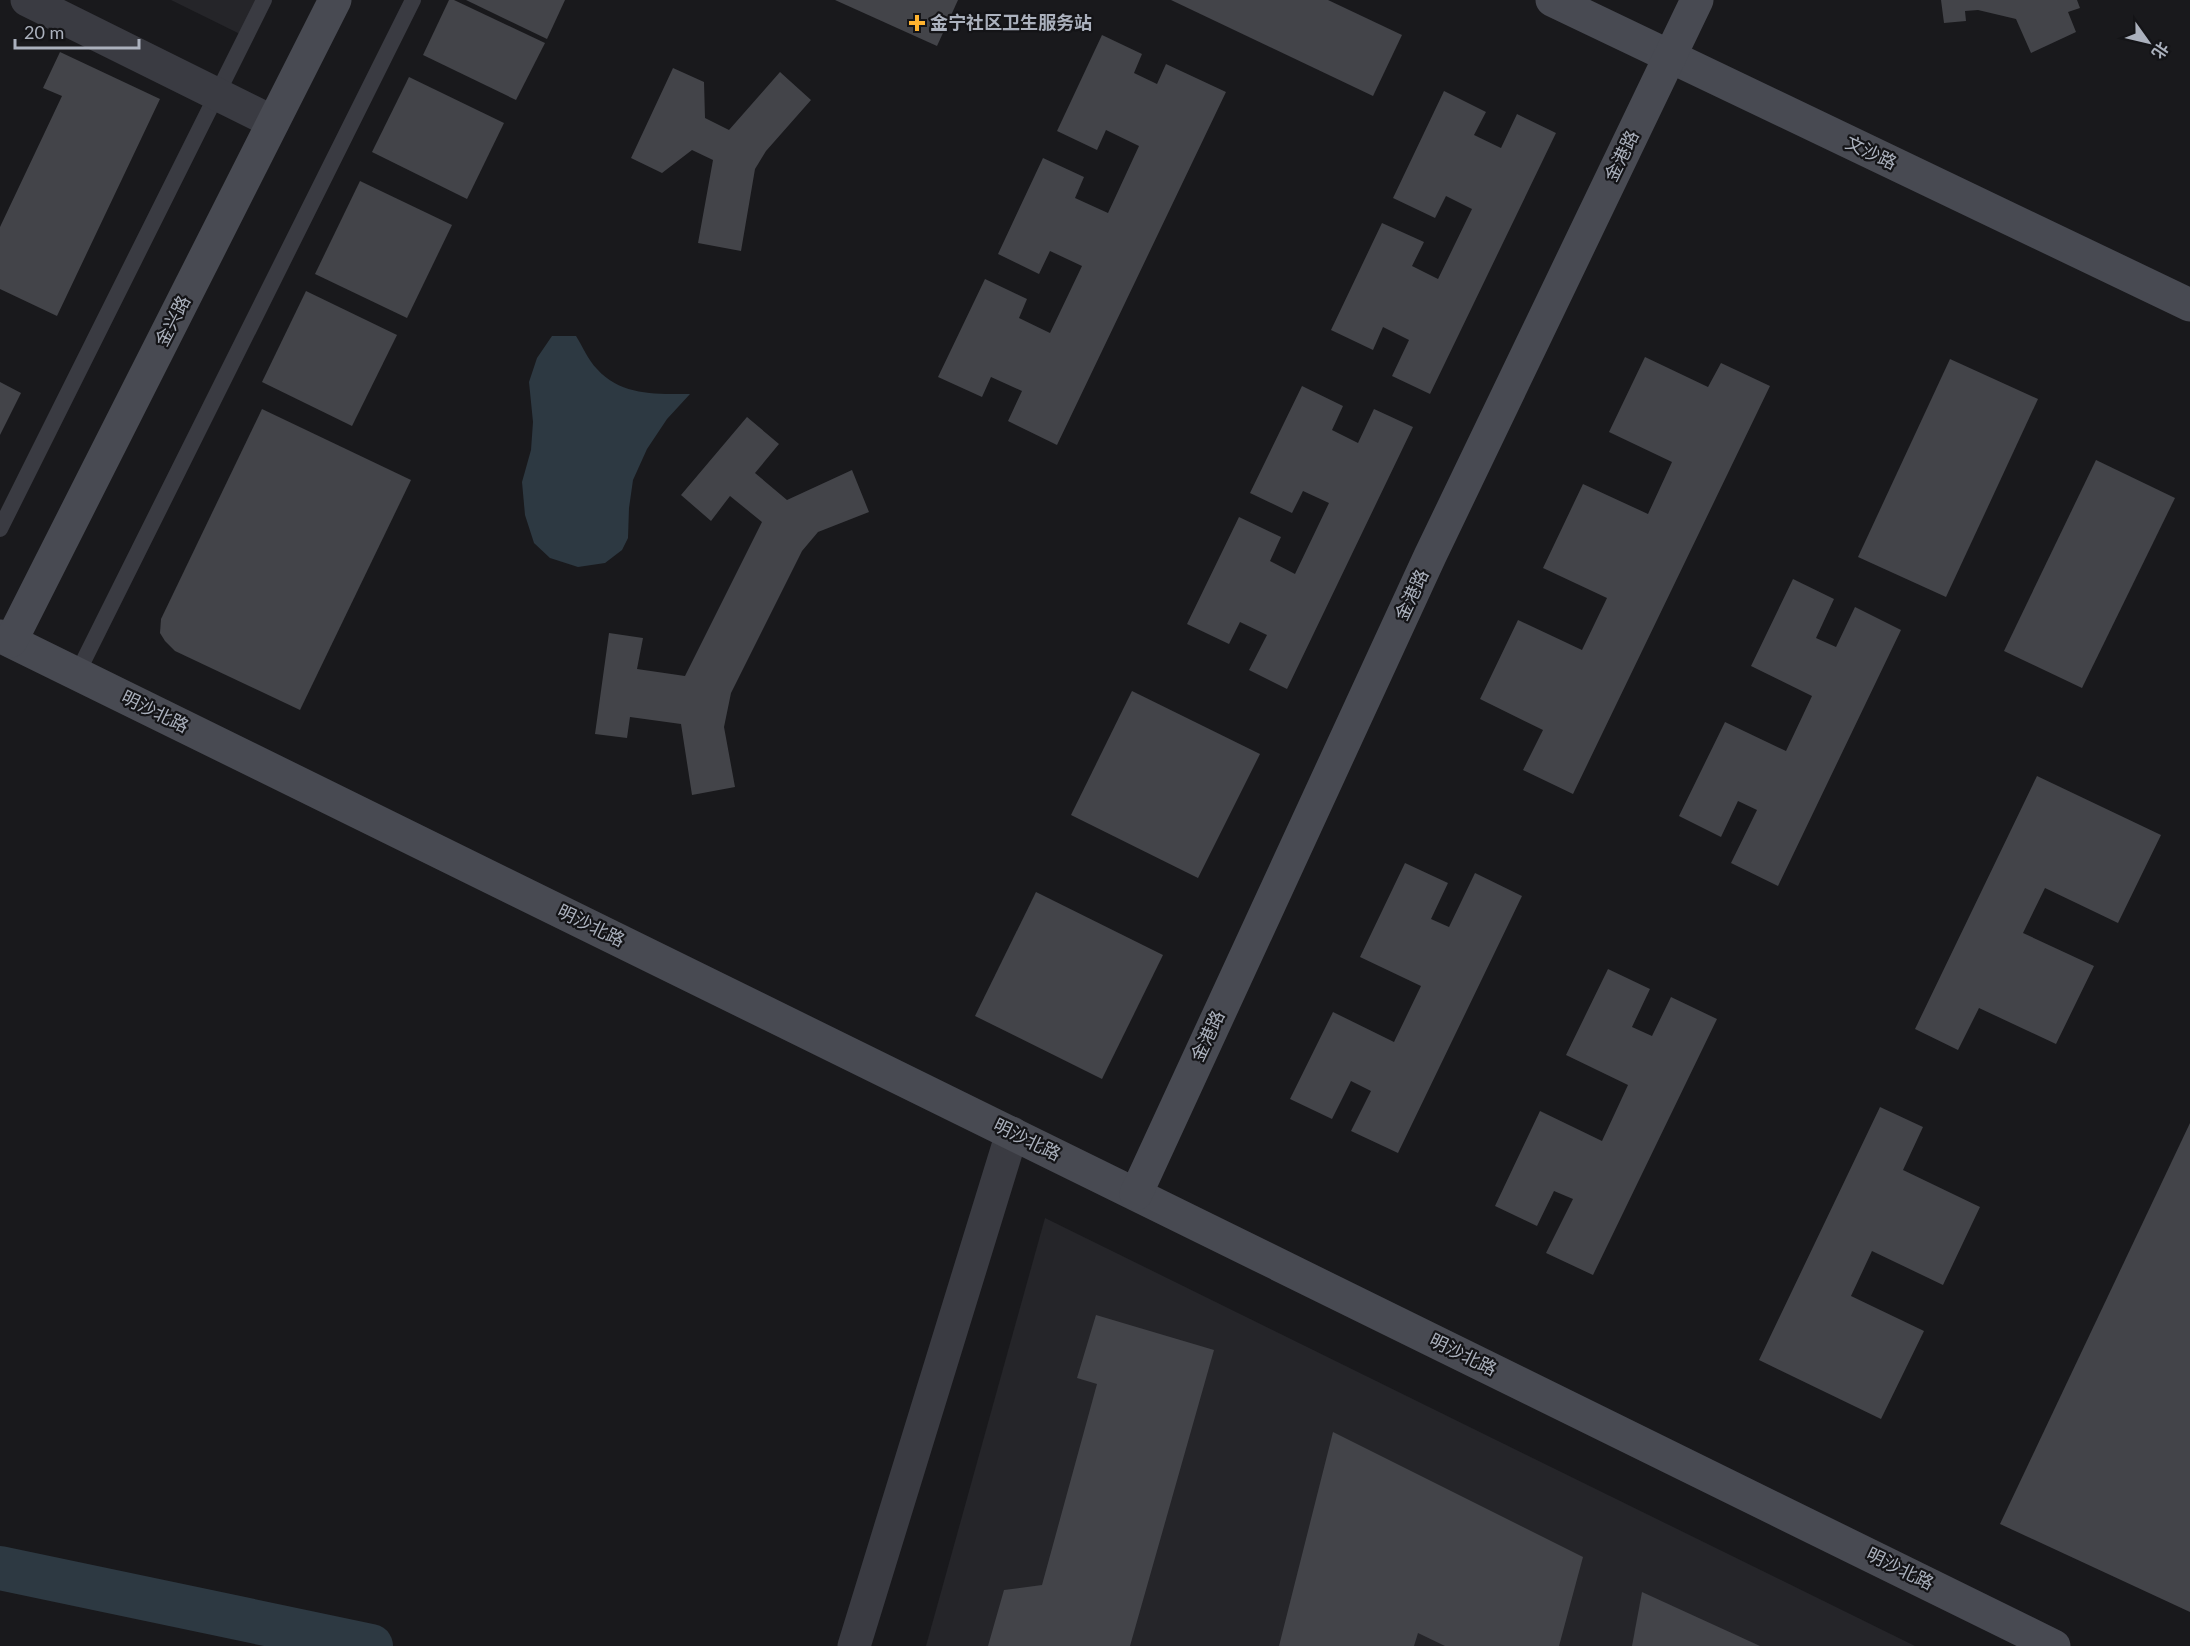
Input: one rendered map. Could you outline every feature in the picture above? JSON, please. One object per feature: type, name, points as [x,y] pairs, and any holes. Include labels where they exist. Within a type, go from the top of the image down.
[{"type":"street","points":[[27,0],[273,122]]},
{"type":"street","name":"金兴路","points":[[5,639],[335,0]]},
{"type":"street","name":"文沙路","points":[[1551,0],[2190,305]]},
{"type":"street","name":"金港路","points":[[1136,1194],[1430,556],[1697,0]]},
{"type":"street","name":"明沙北路","points":[[5,639],[2054,1646]]},
{"type":"street","points":[[854,1646],[1012,1133]]},
{"type":"lane","points":[[0,529],[264,0]]},
{"type":"lane","points":[[77,674],[413,0]]},
{"type":"shaded area","points":[[171,0],[259,0],[242,35]]},
{"type":"shaded area","points":[[552,336],[576,336],[588,358],[606,378],[628,389],[664,394],[690,394],[667,419],[647,449],[633,480],[628,538],[622,550],[605,563],[578,567],[550,558],[534,543],[525,515],[522,482],[531,450],[533,422],[529,382],[537,358]]},
{"type":"shaded area","points":[[1045,1218],[1915,1646],[926,1646]]},
{"type":"building","points":[[449,0],[454,0],[545,43],[516,100],[423,55]]},
{"type":"building","points":[[466,0],[565,0],[547,39]]},
{"type":"building","name":"金宁社区卫生服务站","points":[[835,0],[958,0],[937,46]]},
{"type":"building","points":[[1171,0],[1328,0],[1402,35],[1373,96]]},
{"type":"building","points":[[1941,0],[2077,0],[2080,8],[2068,12],[2076,32],[2031,53],[2016,19],[1978,10],[1965,11],[1966,21],[1944,23]]},
{"type":"building","points":[[1102,35],[1142,54],[1134,73],[1157,84],[1166,64],[1226,92],[1057,445],[1008,421],[1022,391],[991,377],[982,397],[938,377],[985,279],[1027,299],[1019,318],[1050,333],[1082,266],[1050,251],[1039,274],[998,254],[1043,158],[1084,177],[1075,198],[1108,213],[1139,146],[1106,130],[1097,150],[1057,131]]},
{"type":"building","points":[[60,52],[160,99],[57,316],[0,289],[0,227],[62,96],[43,88]]},
{"type":"building","points":[[673,68],[704,82],[705,118],[729,130],[780,72],[811,100],[766,151],[755,169],[741,251],[698,243],[713,160],[692,150],[662,173],[631,158]]},
{"type":"building","points":[[409,77],[504,123],[467,199],[372,152]]},
{"type":"building","points":[[1444,91],[1486,112],[1474,135],[1501,148],[1517,114],[1556,133],[1430,394],[1392,376],[1409,340],[1383,327],[1373,350],[1331,330],[1382,223],[1424,242],[1412,266],[1438,279],[1472,209],[1446,196],[1435,218],[1393,198]]},
{"type":"building","points":[[360,181],[452,225],[407,318],[315,274]]},
{"type":"building","points":[[306,291],[397,335],[352,426],[262,382]]},
{"type":"building","points":[[1645,357],[1708,387],[1721,363],[1770,386],[1573,794],[1523,770],[1543,730],[1480,699],[1518,620],[1582,650],[1607,598],[1543,568],[1583,484],[1648,514],[1672,462],[1609,432]]},
{"type":"building","points":[[1950,359],[2038,399],[1946,597],[1858,557]]},
{"type":"building","points":[[0,382],[21,393],[0,435]]},
{"type":"building","points":[[1302,386],[1343,406],[1332,430],[1358,443],[1374,409],[1413,427],[1287,689],[1249,670],[1267,635],[1240,622],[1229,644],[1187,624],[1239,517],[1281,537],[1270,561],[1295,574],[1329,503],[1303,491],[1292,513],[1250,493]]},
{"type":"building","points":[[262,409],[411,480],[300,710],[175,651],[160,633],[161,619]]},
{"type":"building","points":[[747,417],[779,444],[755,473],[787,500],[852,470],[869,512],[818,532],[802,551],[731,693],[724,727],[735,787],[692,795],[681,724],[630,717],[627,738],[595,734],[609,633],[643,638],[637,669],[685,676],[762,522],[730,496],[711,521],[681,495]]},
{"type":"building","points":[[2096,460],[2175,498],[2082,688],[2004,651]]},
{"type":"building","points":[[1793,579],[1834,599],[1816,638],[1836,647],[1855,607],[1901,630],[1778,886],[1731,863],[1757,810],[1738,801],[1721,837],[1679,816],[1725,722],[1786,751],[1812,696],[1751,666]]},
{"type":"building","points":[[1132,691],[1260,754],[1198,878],[1071,815]]},
{"type":"building","points":[[2037,776],[2161,835],[2118,923],[2045,888],[2023,933],[2094,966],[2056,1044],[1979,1008],[1958,1050],[1915,1029]]},
{"type":"building","points":[[1405,863],[1448,883],[1431,919],[1449,927],[1475,873],[1522,896],[1398,1153],[1351,1131],[1371,1091],[1351,1081],[1332,1119],[1290,1099],[1333,1012],[1394,1042],[1421,986],[1360,957]]},
{"type":"building","points":[[1036,892],[1163,955],[1102,1079],[975,1016]]},
{"type":"building","points":[[1608,969],[1650,989],[1632,1027],[1652,1036],[1671,997],[1717,1019],[1593,1275],[1546,1253],[1573,1199],[1554,1191],[1537,1226],[1495,1206],[1540,1111],[1602,1141],[1628,1085],[1566,1055]]},
{"type":"building","points":[[1880,1107],[1923,1127],[1903,1170],[1980,1207],[1943,1285],[1872,1251],[1851,1296],[1924,1331],[1881,1419],[1759,1360]]},
{"type":"building","points":[[2190,1123],[2190,1612],[2000,1524]]},
{"type":"building","points":[[1096,1315],[1214,1350],[1130,1646],[988,1646],[1004,1590],[1042,1585],[1097,1384],[1077,1378]]},
{"type":"building","points":[[1333,1432],[1583,1557],[1559,1646],[1445,1646],[1418,1633],[1414,1646],[1279,1646]]},
{"type":"building","points":[[1642,1592],[1760,1646],[1632,1646]]},
{"type":"waterway","points":[[0,1568],[371,1646]]},
{"type":"place","name":"金宁社区卫生服务站","points":[[917,23]]}]
